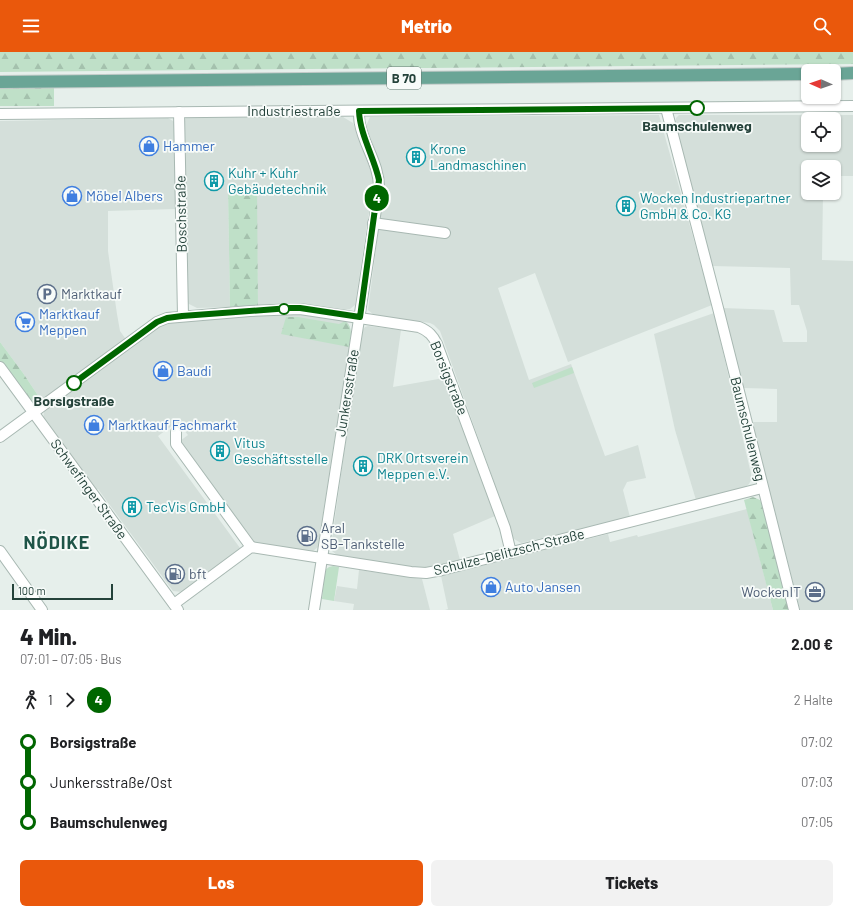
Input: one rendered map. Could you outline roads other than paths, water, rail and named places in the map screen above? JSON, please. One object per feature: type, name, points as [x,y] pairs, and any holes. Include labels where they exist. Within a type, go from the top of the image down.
[{"type":"main road","points":[[841,74],[853,73]]},
{"type":"main road","name":"B 70","points":[[0,82],[801,74]]},
{"type":"street","name":"Industriestraße","points":[[0,114],[853,106]]},
{"type":"street","name":"Baumschulenweg","points":[[666,108],[794,610]]},
{"type":"street","name":"Junkersstraße","points":[[314,610],[360,317],[379,180],[360,124],[359,111]]},
{"type":"street","name":"Boschstraße","points":[[179,112],[182,316]]},
{"type":"street","points":[[373,223],[444,233]]},
{"type":"street","name":"Borsigstraße","points":[[0,438],[157,322],[167,318],[300,308],[420,327],[433,336],[437,344],[505,528],[511,553]]},
{"type":"street","name":"Schwefinger Straße","points":[[0,367],[176,607]]},
{"type":"street","points":[[176,432],[176,444],[251,547],[176,607]]},
{"type":"street","name":"Schulze-Delitzsch-Straße","points":[[251,547],[322,559],[426,573],[511,553],[762,488]]},
{"type":"street","points":[[0,551],[42,610]]},
{"type":"place","name":"Baumschulenweg","points":[[697,108]]},
{"type":"place","name":"Hammer","points":[[149,146]]},
{"type":"place","name":"Krone Landmaschinen","points":[[416,157]]},
{"type":"place","name":"Kuhr + Kuhr Gebäudetechnik","points":[[214,181]]},
{"type":"place","name":"Möbel Albers","points":[[72,196]]},
{"type":"place","name":"Wocken Industriepartner GmbH & Co. KG","points":[[626,206]]},
{"type":"place","name":"Marktkauf","points":[[47,294]]},
{"type":"place","name":"Marktkauf Meppen","points":[[25,322]]},
{"type":"place","name":"Baudi","points":[[163,371]]},
{"type":"place","name":"Borsigstraße","points":[[74,383]]},
{"type":"place","name":"Marktkauf Fachmarkt","points":[[94,425]]},
{"type":"place","name":"Vitus Geschäftsstelle","points":[[220,451]]},
{"type":"place","name":"DRK Ortsverein Meppen e.V.","points":[[363,466]]},
{"type":"place","name":"TecVis GmbH","points":[[132,507]]},
{"type":"place","name":"Aral SB-Tankstelle","points":[[307,536]]},
{"type":"place","name":"bft","points":[[175,574]]},
{"type":"place","name":"Auto Jansen","points":[[491,587]]},
{"type":"place","name":"WockenIT","points":[[815,592]]},
{"type":"district","name":"NÖDIKE","points":[[57,543]]}]
